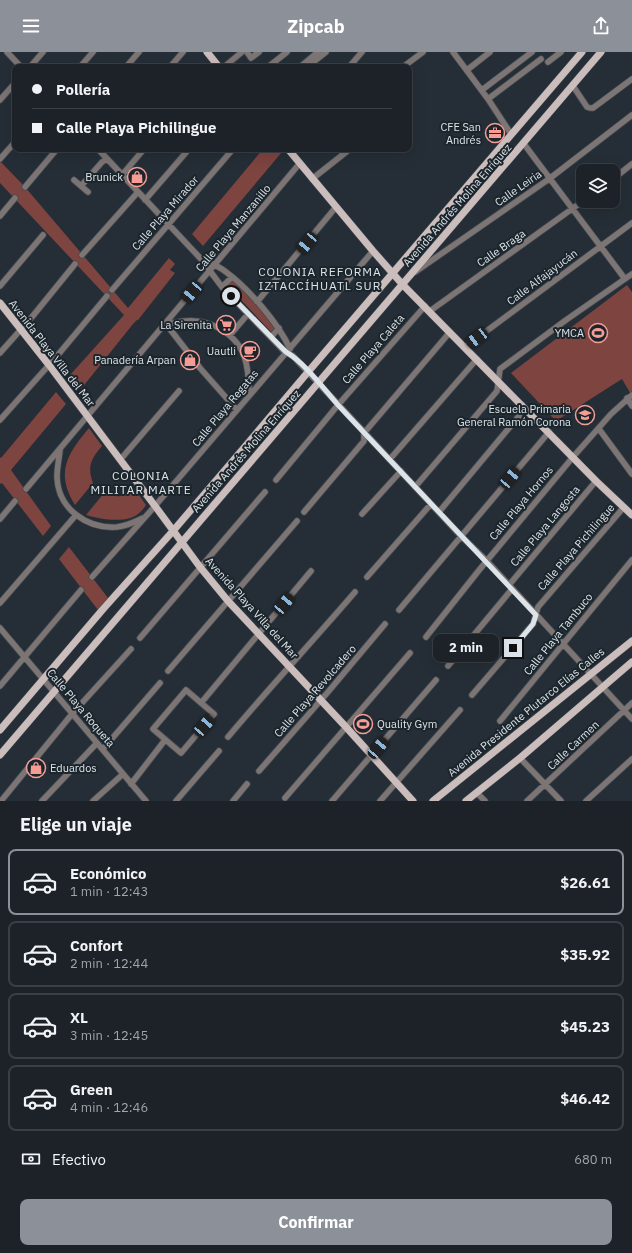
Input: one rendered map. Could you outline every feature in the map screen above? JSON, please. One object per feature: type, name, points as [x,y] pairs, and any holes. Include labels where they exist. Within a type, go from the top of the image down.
[{"type":"main road","points":[[207,52],[215,64]]},
{"type":"main road","name":"Avenida Andrés Molina Enríquez","points":[[0,730],[104,608],[173,531],[582,52]]},
{"type":"main road","name":"Avenida Andrés Molina Enríquez","points":[[0,755],[524,144],[601,52]]},
{"type":"main road","points":[[292,152],[312,179],[403,285],[596,481],[632,515]]},
{"type":"main road","name":"Avenida Playa Villa del Mar","points":[[0,303],[49,365],[200,568],[258,634],[321,700],[413,801]]},
{"type":"main road","name":"Avenida Presidente Plutarco Elías Calles","points":[[433,801],[632,641]]},
{"type":"main road","points":[[466,801],[520,758],[632,662]]},
{"type":"street","points":[[7,52],[18,64]]},
{"type":"street","points":[[33,64],[43,52]]},
{"type":"street","points":[[83,64],[93,52]]},
{"type":"street","points":[[129,64],[139,52]]},
{"type":"street","points":[[173,64],[183,52]]},
{"type":"street","points":[[228,64],[242,52]]},
{"type":"street","points":[[247,52],[251,58],[259,52]]},
{"type":"street","points":[[272,64],[287,52]]},
{"type":"street","points":[[304,64],[318,52]]},
{"type":"street","points":[[311,64],[326,52]]},
{"type":"street","points":[[352,64],[362,52]]},
{"type":"street","points":[[407,64],[423,52]]},
{"type":"street","points":[[453,52],[482,90],[511,134]]},
{"type":"street","points":[[467,70],[490,52]]},
{"type":"street","points":[[482,90],[532,52]]},
{"type":"street","points":[[548,62],[561,52]]},
{"type":"street","points":[[488,99],[541,59]]},
{"type":"street","points":[[573,86],[587,106],[593,108],[632,79]]},
{"type":"street","points":[[0,100],[12,86]]},
{"type":"street","name":"Calle Leiria","points":[[413,273],[549,179],[632,115]]},
{"type":"street","points":[[524,144],[625,279]]},
{"type":"street","points":[[0,159],[12,145]]},
{"type":"street","points":[[25,187],[54,152]]},
{"type":"street","points":[[101,152],[201,259],[222,287],[270,337],[286,352],[293,356],[461,536],[487,561],[632,719]]},
{"type":"street","points":[[122,176],[142,152]]},
{"type":"street","points":[[145,200],[186,152]]},
{"type":"street","name":"Calle Playa Mirador","points":[[112,290],[230,152]]},
{"type":"street","points":[[312,179],[346,152]]},
{"type":"street","points":[[81,186],[102,162],[108,159]]},
{"type":"street","name":"Calle Playa Manzanillo","points":[[26,489],[210,272],[300,163]]},
{"type":"street","points":[[620,173],[632,164]]},
{"type":"street","points":[[74,180],[88,192]]},
{"type":"street","points":[[82,255],[138,192]]},
{"type":"street","points":[[0,216],[14,198]]},
{"type":"street","points":[[257,302],[336,207]]},
{"type":"street","name":"Calle Braga","points":[[427,309],[576,207]]},
{"type":"street","name":"Calle Alfajayucán","points":[[465,347],[632,223]]},
{"type":"street","points":[[0,286],[43,234]]},
{"type":"street","name":"Calle Playa Regatas","points":[[92,577],[146,517],[373,251]]},
{"type":"street","points":[[201,259],[215,265],[232,277],[257,302],[279,328],[290,347],[293,356]]},
{"type":"street","points":[[0,353],[75,264]]},
{"type":"street","points":[[416,487],[498,391],[500,369],[566,320],[632,274]]},
{"type":"street","points":[[222,287],[232,277]]},
{"type":"street","points":[[0,420],[107,296]]},
{"type":"street","name":"Calle Playa Caleta","points":[[276,480],[338,405],[427,309]]},
{"type":"street","points":[[230,335],[248,314]]},
{"type":"street","points":[[237,410],[200,368],[166,324],[186,321],[203,322],[212,325],[230,335],[245,357],[249,381],[249,395]]},
{"type":"street","points":[[270,337],[279,328]]},
{"type":"street","points":[[304,512],[364,441],[364,432],[450,332]]},
{"type":"street","points":[[390,459],[477,359]]},
{"type":"street","points":[[120,460],[179,391]]},
{"type":"street","points":[[630,397],[632,406]]},
{"type":"street","name":"Calle Playa Hornos","points":[[426,638],[573,457],[630,397]]},
{"type":"street","points":[[439,512],[519,416],[522,405]]},
{"type":"street","points":[[599,429],[632,474]]},
{"type":"street","points":[[399,610],[549,432]]},
{"type":"street","points":[[60,450],[57,478],[59,488],[62,499],[76,515],[85,521],[96,525],[112,527],[128,525],[146,517]]},
{"type":"street","points":[[362,514],[401,471]]},
{"type":"street","name":"Calle Playa Langosta","points":[[448,666],[596,481]]},
{"type":"street","points":[[140,638],[265,492]]},
{"type":"street","points":[[0,519],[16,501]]},
{"type":"street","points":[[367,577],[431,504]]},
{"type":"street","name":"Calle Playa Pichilingue","points":[[472,695],[533,624],[538,607],[624,507]]},
{"type":"street","points":[[0,603],[76,515]]},
{"type":"street","points":[[168,671],[297,521]]},
{"type":"street","name":"Calle Playa Tambuco","points":[[500,721],[632,560]]},
{"type":"street","points":[[201,703],[311,571]]},
{"type":"street","points":[[0,686],[82,590]]},
{"type":"street","points":[[228,737],[280,675],[355,592]]},
{"type":"street","name":"Calle Playa Revolcadero","points":[[259,771],[385,624]]},
{"type":"street","name":"Calle Playa Roqueta","points":[[0,628],[146,801]]},
{"type":"street","points":[[1,801],[72,714],[132,649]]},
{"type":"street","points":[[285,798],[410,653]]},
{"type":"street","points":[[332,801],[436,680]]},
{"type":"street","points":[[103,749],[160,683]]},
{"type":"street","points":[[186,690],[214,714],[181,753],[165,740],[153,729],[186,690]]},
{"type":"street","name":"Calle Carmen","points":[[527,801],[632,703]]},
{"type":"street","points":[[380,801],[460,710]]},
{"type":"street","points":[[131,784],[165,740]]},
{"type":"street","points":[[42,801],[98,743]]},
{"type":"street","points":[[176,801],[219,752]]},
{"type":"street","points":[[520,758],[561,801]]},
{"type":"street","points":[[586,801],[632,759]]},
{"type":"street","points":[[93,801],[123,774]]},
{"type":"street","points":[[233,801],[247,784]]},
{"type":"street","points":[[477,793],[485,801]]},
{"type":"shaded area","points":[[260,152],[282,152],[203,246],[192,234]]},
{"type":"shaded area","points":[[0,161],[25,187],[128,308],[169,258],[175,264],[170,270],[175,273],[81,389],[70,375],[124,315],[0,183]]},
{"type":"shaded area","points":[[232,280],[235,281],[277,327],[274,335],[228,286],[229,282]]},
{"type":"shaded area","name":"YMCA","points":[[627,285],[632,292],[632,396],[622,379],[556,421],[511,373]]},
{"type":"shaded area","points":[[56,392],[66,404],[11,470],[51,526],[43,536],[2,483],[0,484],[0,457],[1,458]]},
{"type":"shaded area","points":[[89,428],[102,446],[95,455],[90,467],[93,483],[75,505],[69,494],[66,483],[66,464],[75,446]]},
{"type":"shaded area","points":[[134,488],[146,505],[133,517],[112,520],[86,515],[104,493],[113,496],[120,496],[127,494]]},
{"type":"shaded area","points":[[69,547],[108,598],[98,610],[59,559]]},
{"type":"place","name":"CFE San Andrés","points":[[495,133]]},
{"type":"place","name":"Brunick","points":[[137,177]]},
{"type":"place","name":"La Sirenita","points":[[226,325]]},
{"type":"place","name":"YMCA","points":[[598,333]]},
{"type":"place","name":"Uautli","points":[[250,351]]},
{"type":"place","name":"Panadería Arpan","points":[[190,360]]},
{"type":"place","name":"Escuela Primaria General Ramón Corona","points":[[585,415]]},
{"type":"place","name":"Quality Gym","points":[[363,724]]},
{"type":"place","name":"Eduardos","points":[[36,768]]},
{"type":"district","name":"COLONIA REFORMA IZTACCÍHUATL SUR","points":[[320,278]]},
{"type":"district","name":"COLONIA MILITAR MARTE","points":[[141,482]]},
{"type":"route","points":[[231,296],[286,352],[293,356],[461,536],[487,561],[536,615],[533,624],[513,648]]}]
